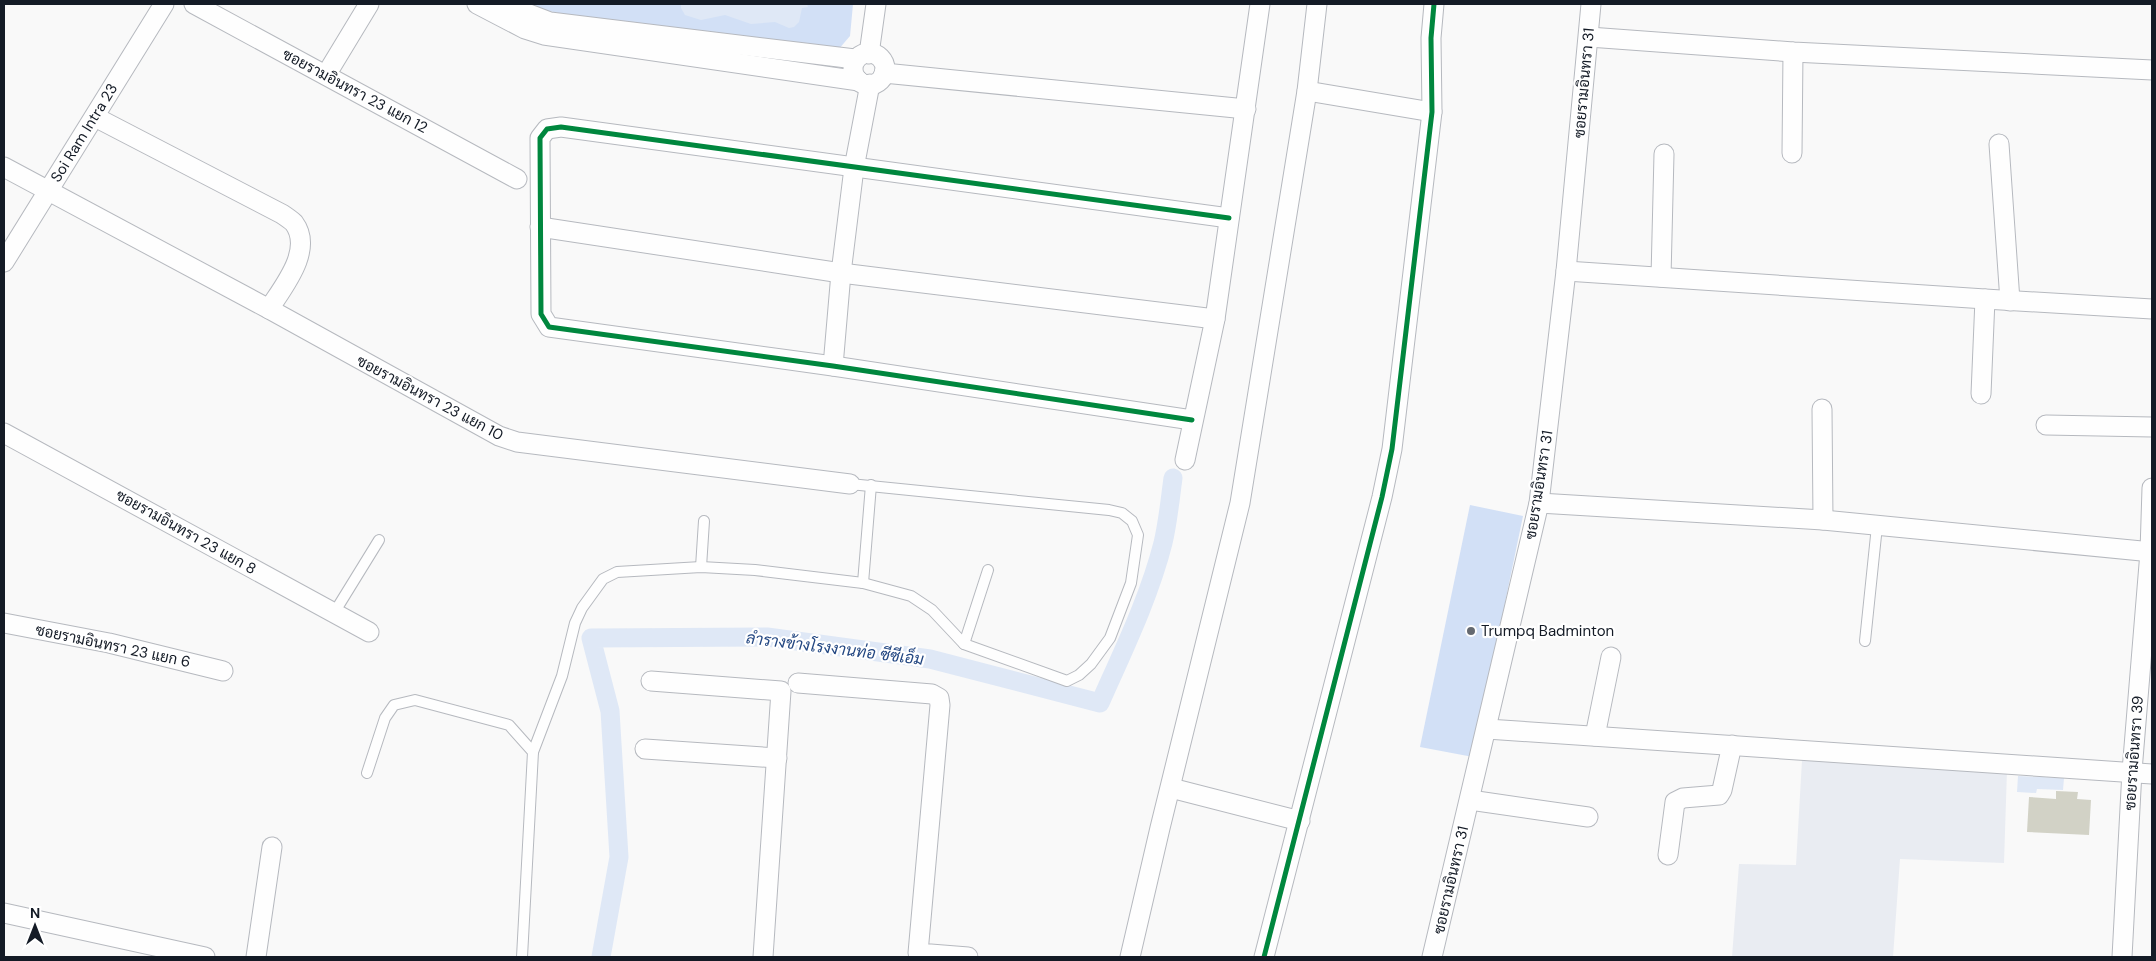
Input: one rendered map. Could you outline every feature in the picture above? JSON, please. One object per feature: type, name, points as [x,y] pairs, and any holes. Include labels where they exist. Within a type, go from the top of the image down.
[{"type":"street","name":"Soi Ram Intra 23","points":[[4,262],[164,4]]},
{"type":"street","name":"ซอยรามอินทรา 23 แยก 12","points":[[194,4],[517,179]]},
{"type":"street","points":[[326,75],[369,4]]},
{"type":"street","points":[[477,4],[525,29],[544,35],[871,80],[1246,109]]},
{"type":"street","points":[[503,4],[550,22],[862,57],[879,57],[883,62],[871,80],[854,168],[832,366]]},
{"type":"street","points":[[871,80],[854,74],[862,57],[876,4]]},
{"type":"street","points":[[1184,460],[1215,319],[1260,4]]},
{"type":"street","points":[[1130,957],[1240,503],[1307,91],[1317,4]]},
{"type":"street","points":[[1264,957],[1382,497],[1392,449],[1432,112],[1431,38],[1434,4]]},
{"type":"street","name":"ซอยรามอินทรา 31","points":[[1432,957],[1539,503],[1566,271],[1591,4]]},
{"type":"street","points":[[1589,37],[1793,52],[2152,70]]},
{"type":"street","points":[[1792,154],[1793,52]]},
{"type":"street","points":[[1307,91],[1432,112]]},
{"type":"street","points":[[95,117],[282,214],[294,224],[301,252],[291,273],[269,309]]},
{"type":"street","points":[[1192,420],[832,366],[549,327],[541,314],[540,138],[547,129],[560,127],[1229,218]]},
{"type":"street","points":[[1999,144],[2010,301]]},
{"type":"street","points":[[1660,277],[1664,154]]},
{"type":"street","name":"ซอยรามอินทรา 23 แยก 10","points":[[4,167],[48,193],[269,309],[499,436],[517,442],[850,484]]},
{"type":"street","points":[[540,227],[841,273],[1215,319]]},
{"type":"street","points":[[1566,271],[2010,301],[2152,308]]},
{"type":"street","points":[[1981,394],[1985,299]]},
{"type":"street","points":[[1822,409],[1822,520]]},
{"type":"street","points":[[2046,425],[2152,427]]},
{"type":"street","name":"ซอยรามอินทรา 23 แยก 8","points":[[4,433],[369,632]]},
{"type":"street","name":"ซอยรามอินทรา 39","points":[[2122,957],[2132,771],[2151,552],[2152,488]]},
{"type":"street","points":[[1539,503],[1822,520],[2151,552]]},
{"type":"street","name":"ซอยรามอินทรา 23 แยก 6","points":[[4,623],[109,643],[222,671]]},
{"type":"street","points":[[1595,736],[1611,656]]},
{"type":"street","points":[[651,681],[781,691],[762,957]]},
{"type":"street","points":[[798,682],[932,694],[939,698],[940,705],[918,953],[968,957]]},
{"type":"street","points":[[1487,728],[2132,771],[2152,774]]},
{"type":"street","points":[[1668,856],[1675,802],[1683,798],[1719,795],[1722,790],[1732,745]]},
{"type":"street","points":[[645,749],[777,758]]},
{"type":"street","points":[[1171,788],[1300,821]]},
{"type":"street","points":[[1470,800],[1588,817]]},
{"type":"street","points":[[256,957],[272,847]]},
{"type":"street","points":[[4,913],[205,957]]},
{"type":"lane","points":[[522,957],[533,752],[562,676],[575,623],[582,608],[603,579],[617,572],[701,567],[756,570],[863,583],[911,596],[932,610],[964,644],[1067,681],[1079,675],[1091,664],[1110,638],[1130,583],[1138,535],[1132,521],[1122,513],[1109,510],[850,484]]},
{"type":"lane","points":[[863,583],[871,485]]},
{"type":"lane","points":[[701,567],[704,521]]},
{"type":"lane","points":[[1865,641],[1877,526]]},
{"type":"lane","points":[[334,613],[379,540]]},
{"type":"lane","points":[[964,644],[988,570]]},
{"type":"lane","points":[[367,773],[385,718],[394,705],[415,700],[510,725],[533,752]]},
{"type":"shaded area","points":[[536,4],[853,4],[850,36],[838,50],[583,18],[534,8]]},
{"type":"shaded area","points":[[681,4],[807,4],[808,7],[802,8],[799,22],[794,27],[789,28],[775,22],[751,24],[725,15],[701,20],[685,15]]},
{"type":"shaded area","name":"Trumpq Badminton","points":[[1470,505],[1523,516],[1473,757],[1420,747]]},
{"type":"shaded area","points":[[1802,760],[2007,770],[2004,863],[1900,859],[1893,957],[1732,957],[1739,864],[1796,865]]},
{"type":"shaded area","points":[[2018,776],[2064,778],[2063,790],[2037,789],[2036,793],[2017,792]]},
{"type":"building","points":[[2056,791],[2078,792],[2077,799],[2091,800],[2089,835],[2027,832],[2029,797],[2056,799]]},
{"type":"waterway","name":"ลำรางข้างโรงงานท่อ ซีซีเอ็ม","points":[[601,957],[619,857],[610,711],[591,638],[767,637],[930,659],[1100,703],[1135,624],[1157,564],[1166,527],[1173,478]]},
{"type":"cycle path","points":[[1264,957],[1382,497],[1392,449],[1432,112],[1431,38],[1434,4]]},
{"type":"cycle path","points":[[1192,420],[833,366],[549,327],[541,314],[540,138],[547,129],[561,127],[1229,218]]},
{"type":"place","name":"Trumpq Badminton","points":[[1471,631]]}]
